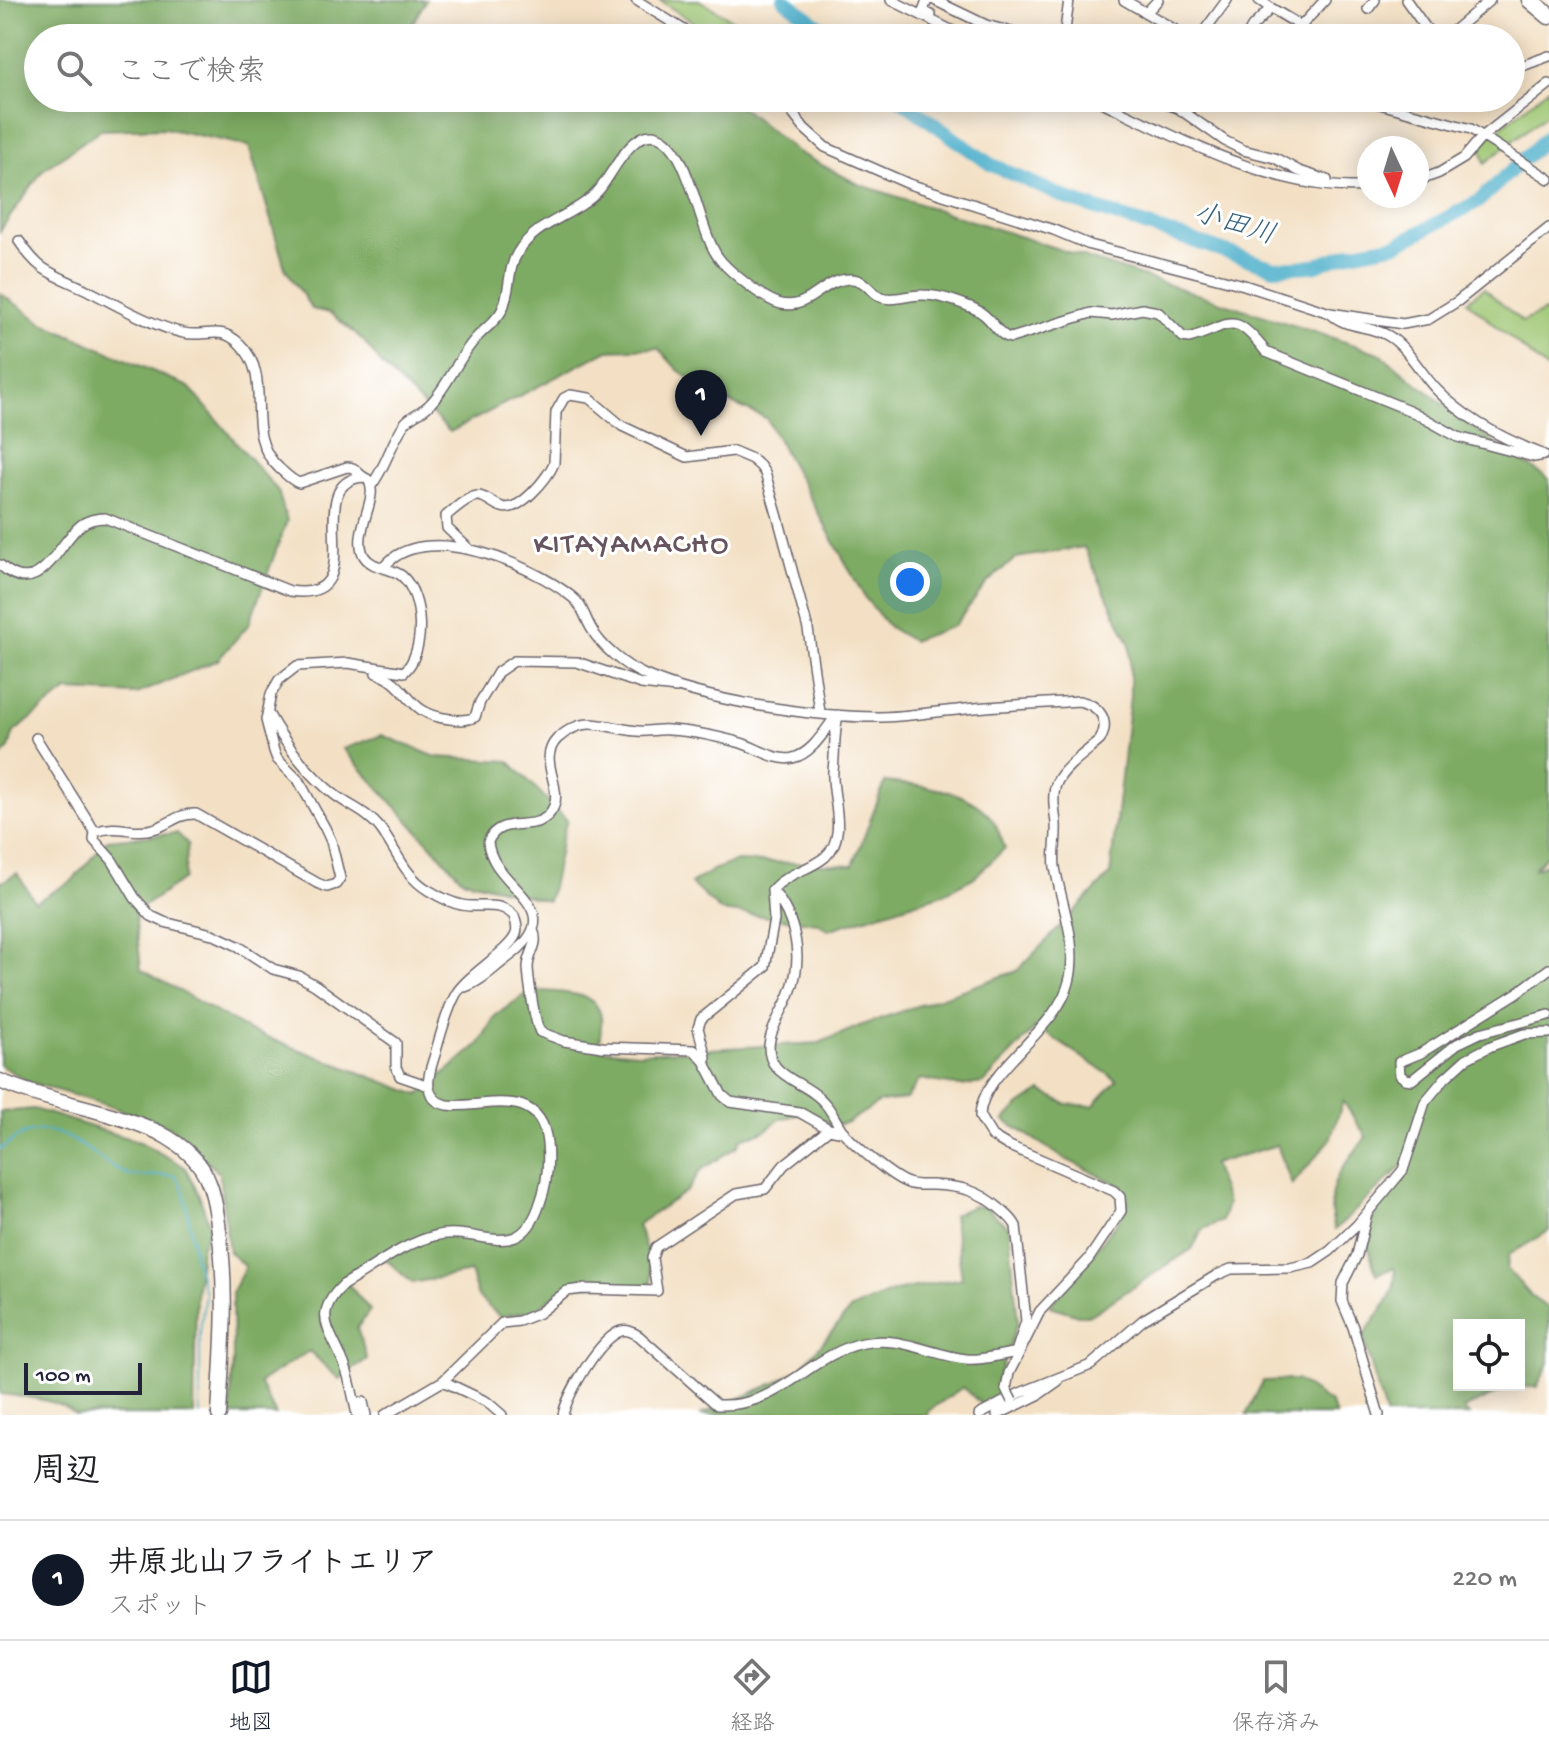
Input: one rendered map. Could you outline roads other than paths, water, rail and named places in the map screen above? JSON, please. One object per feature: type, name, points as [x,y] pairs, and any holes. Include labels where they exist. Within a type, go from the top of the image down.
[{"type":"highway","points":[[1530,0],[1549,16]]},
{"type":"main road","points":[[0,1081],[23,1091],[157,1132],[189,1153],[201,1167],[216,1206],[224,1265],[219,1415]]},
{"type":"street","points":[[636,0],[675,24]]},
{"type":"street","points":[[891,0],[939,24]]},
{"type":"street","points":[[927,0],[923,11],[949,24]]},
{"type":"street","points":[[934,0],[984,24]]},
{"type":"street","points":[[1066,24],[1069,0]]},
{"type":"street","points":[[1124,0],[1165,24]]},
{"type":"street","points":[[1146,13],[1158,0]]},
{"type":"street","points":[[1209,24],[1227,0]]},
{"type":"street","points":[[1259,0],[1298,24]]},
{"type":"street","points":[[1303,24],[1325,0]]},
{"type":"street","points":[[1368,9],[1375,0]]},
{"type":"street","points":[[1406,0],[1423,24]]},
{"type":"street","points":[[1462,24],[1490,0]]},
{"type":"street","points":[[1255,24],[1271,8]]},
{"type":"street","points":[[1525,65],[1549,56]]},
{"type":"street","points":[[1525,104],[1549,84]]},
{"type":"street","points":[[792,112],[825,147],[909,184],[1054,230],[1090,245],[1244,285],[1330,313],[1403,324],[1429,319],[1458,301],[1548,230]]},
{"type":"street","points":[[1124,112],[1212,152],[1261,170],[1341,186],[1357,186]]},
{"type":"street","points":[[1184,112],[1243,150],[1275,158],[1299,171],[1341,186]]},
{"type":"street","points":[[1415,112],[1471,129],[1549,179]]},
{"type":"street","points":[[1429,177],[1464,158],[1515,112]]},
{"type":"street","points":[[95,832],[116,827],[152,830],[180,815],[196,814],[317,883],[327,887],[339,881],[340,873],[331,841],[299,781],[277,759],[266,720],[274,688],[297,666],[361,664],[404,672],[414,660],[420,642],[415,594],[404,578],[369,562],[361,545],[371,486],[382,473],[405,423],[428,407],[475,339],[502,311],[512,264],[526,241],[540,228],[590,200],[627,149],[648,135],[658,136],[670,143],[690,180],[700,216],[720,260],[769,300],[783,304],[806,302],[839,279],[855,279],[887,299],[923,295],[957,302],[990,318],[999,333],[1011,338],[1091,313],[1112,315],[1142,309],[1158,312],[1183,337],[1189,338],[1220,325],[1234,324],[1257,339],[1266,352],[1411,411],[1458,437],[1534,457],[1547,456]]},
{"type":"street","points":[[19,241],[42,267],[128,310],[185,334],[223,332],[241,345],[256,373],[259,395],[257,417],[265,450],[274,464],[293,481],[305,482],[353,467],[371,486]]},
{"type":"street","points":[[1330,313],[1337,321],[1389,336],[1437,391],[1468,417],[1486,429],[1547,456]]},
{"type":"street","points":[[470,550],[447,528],[446,516],[473,496],[480,496],[504,508],[516,506],[525,499],[551,471],[556,412],[564,398],[570,395],[589,398],[622,426],[687,457],[723,451],[744,455],[765,473],[775,505],[808,629],[820,712]]},
{"type":"street","points":[[0,565],[14,574],[39,572],[52,562],[80,526],[90,520],[105,518],[290,591],[310,592],[325,585],[334,567],[334,505],[338,494],[344,484],[362,477]]},
{"type":"street","points":[[384,567],[400,552],[414,547],[444,546],[470,550],[529,569],[572,596],[603,645],[644,674],[706,694],[838,715],[910,716],[958,709],[1079,701],[1098,709],[1105,724],[1100,740],[1061,776],[1054,792],[1057,829],[1055,867],[1072,954],[1069,982],[1060,1004],[1046,1024],[984,1094],[980,1117],[992,1136],[1007,1145],[1114,1191],[1120,1197],[1121,1211],[1088,1260],[1040,1311],[1009,1373],[1006,1389],[1015,1408]]},
{"type":"street","points":[[361,664],[362,668],[386,676],[415,707],[427,715],[463,720],[475,717],[498,672],[514,661],[577,662],[641,684],[674,689],[679,686]]},
{"type":"street","points":[[269,715],[284,740],[316,777],[336,796],[365,812],[380,828],[406,869],[422,887],[463,906],[502,908],[514,916],[517,929],[512,940],[462,987],[454,999],[437,1049],[429,1086],[431,1094],[441,1104],[509,1101],[526,1107],[538,1116],[545,1134],[547,1150],[543,1195],[531,1227],[515,1237],[497,1241],[461,1233],[431,1236],[343,1285],[332,1296],[326,1308],[325,1325],[342,1359],[357,1415]]},
{"type":"street","points":[[704,1061],[706,1057],[698,1028],[701,1019],[765,967],[774,920],[772,890],[781,879],[825,857],[835,837],[837,822],[833,770],[838,715]]},
{"type":"street","points":[[838,715],[806,752],[787,759],[741,743],[668,730],[642,731],[591,724],[577,726],[561,735],[549,749],[548,759],[557,798],[552,812],[540,822],[501,827],[491,834],[488,842],[495,861],[531,905],[536,945],[528,966],[540,1032],[564,1041],[602,1047],[694,1050],[704,1061],[722,1095],[730,1102],[799,1112],[829,1129],[844,1132]]},
{"type":"street","points":[[36,738],[95,832],[94,840],[151,916],[212,934],[238,946],[273,969],[285,971],[315,985],[396,1043],[396,1067],[400,1076],[429,1086]]},
{"type":"street","points":[[772,890],[787,911],[796,945],[794,982],[770,1040],[771,1060],[777,1069],[828,1105],[844,1132],[907,1183],[975,1191],[1013,1220],[1026,1321],[1018,1354]]},
{"type":"street","points":[[462,987],[471,985],[514,953],[529,940],[533,930]]},
{"type":"street","points":[[1549,969],[1517,993],[1421,1053],[1399,1062],[1400,1075],[1412,1080],[1457,1044],[1480,1033],[1549,1015]]},
{"type":"street","points":[[979,1415],[1020,1393],[1091,1365],[1143,1320],[1217,1275],[1231,1269],[1290,1268],[1312,1263],[1330,1251],[1393,1185],[1403,1170],[1425,1102],[1445,1078],[1466,1059],[1491,1046],[1524,1034],[1549,1033]]},
{"type":"street","points":[[385,1415],[443,1381],[502,1323],[519,1321],[539,1313],[567,1291],[657,1291],[652,1258],[656,1247],[736,1194],[765,1189],[784,1165],[829,1129]]},
{"type":"street","points":[[1368,1211],[1357,1255],[1343,1283],[1342,1301],[1353,1327],[1379,1415]]},
{"type":"street","points":[[563,1415],[570,1392],[603,1346],[621,1331],[630,1331],[639,1336],[717,1405],[759,1398],[790,1384],[830,1354],[866,1343],[887,1340],[965,1359],[1018,1354]]},
{"type":"street","points":[[997,1415],[1049,1389],[1060,1379]]},
{"type":"street","points":[[443,1381],[487,1402],[502,1415]]},
{"type":"street","points":[[355,1403],[363,1402],[366,1415]]},
{"type":"waterway","name":"小田川","points":[[784,0],[817,24]]},
{"type":"waterway","name":"小田川","points":[[918,112],[990,164],[1070,200],[1274,268],[1314,266],[1350,253],[1397,244],[1479,201],[1549,135]]},
{"type":"waterway","points":[[0,1149],[26,1133],[40,1130],[54,1132],[127,1174],[175,1176],[186,1201],[195,1258],[205,1294],[200,1332],[200,1415]]},
{"type":"place","name":"井原北山フライトエリア","points":[[701,436]]},
{"type":"district","name":"KITAYAMACHO","points":[[632,546]]}]
